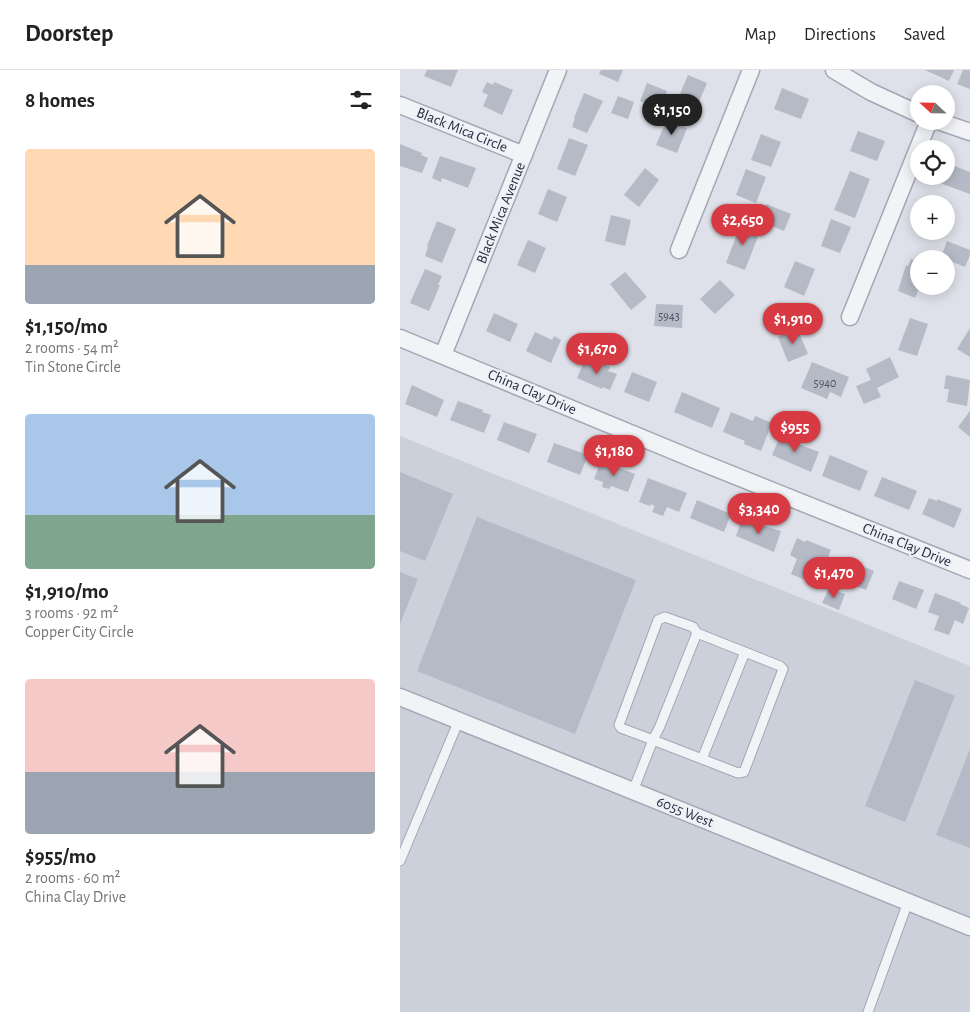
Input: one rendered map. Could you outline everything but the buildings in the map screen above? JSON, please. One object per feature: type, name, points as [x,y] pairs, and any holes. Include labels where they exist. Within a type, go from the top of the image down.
[{"type":"street","name":"Black Mica Avenue","points":[[443,355],[558,70]]},
{"type":"street","points":[[680,250],[751,70]]},
{"type":"street","points":[[834,70],[871,92],[910,110]]},
{"type":"street","name":"Black Mica Circle","points":[[400,105],[524,155]]},
{"type":"street","points":[[955,127],[970,132]]},
{"type":"street","points":[[850,317],[925,130]]},
{"type":"street","name":"China Clay Drive","points":[[400,338],[970,570]]},
{"type":"street","name":"6055 West","points":[[400,697],[970,927]]},
{"type":"lane","points":[[665,616],[693,627],[697,633],[745,652],[780,666],[783,669],[744,772],[738,773],[620,728],[619,722],[658,620],[665,616]]},
{"type":"lane","points":[[633,791],[697,633]]},
{"type":"lane","points":[[702,759],[745,652]]},
{"type":"lane","points":[[400,861],[459,720]]},
{"type":"lane","points":[[868,1012],[908,902]]},
{"type":"shaded area","points":[[400,436],[970,666],[970,1012],[400,1012]]}]
